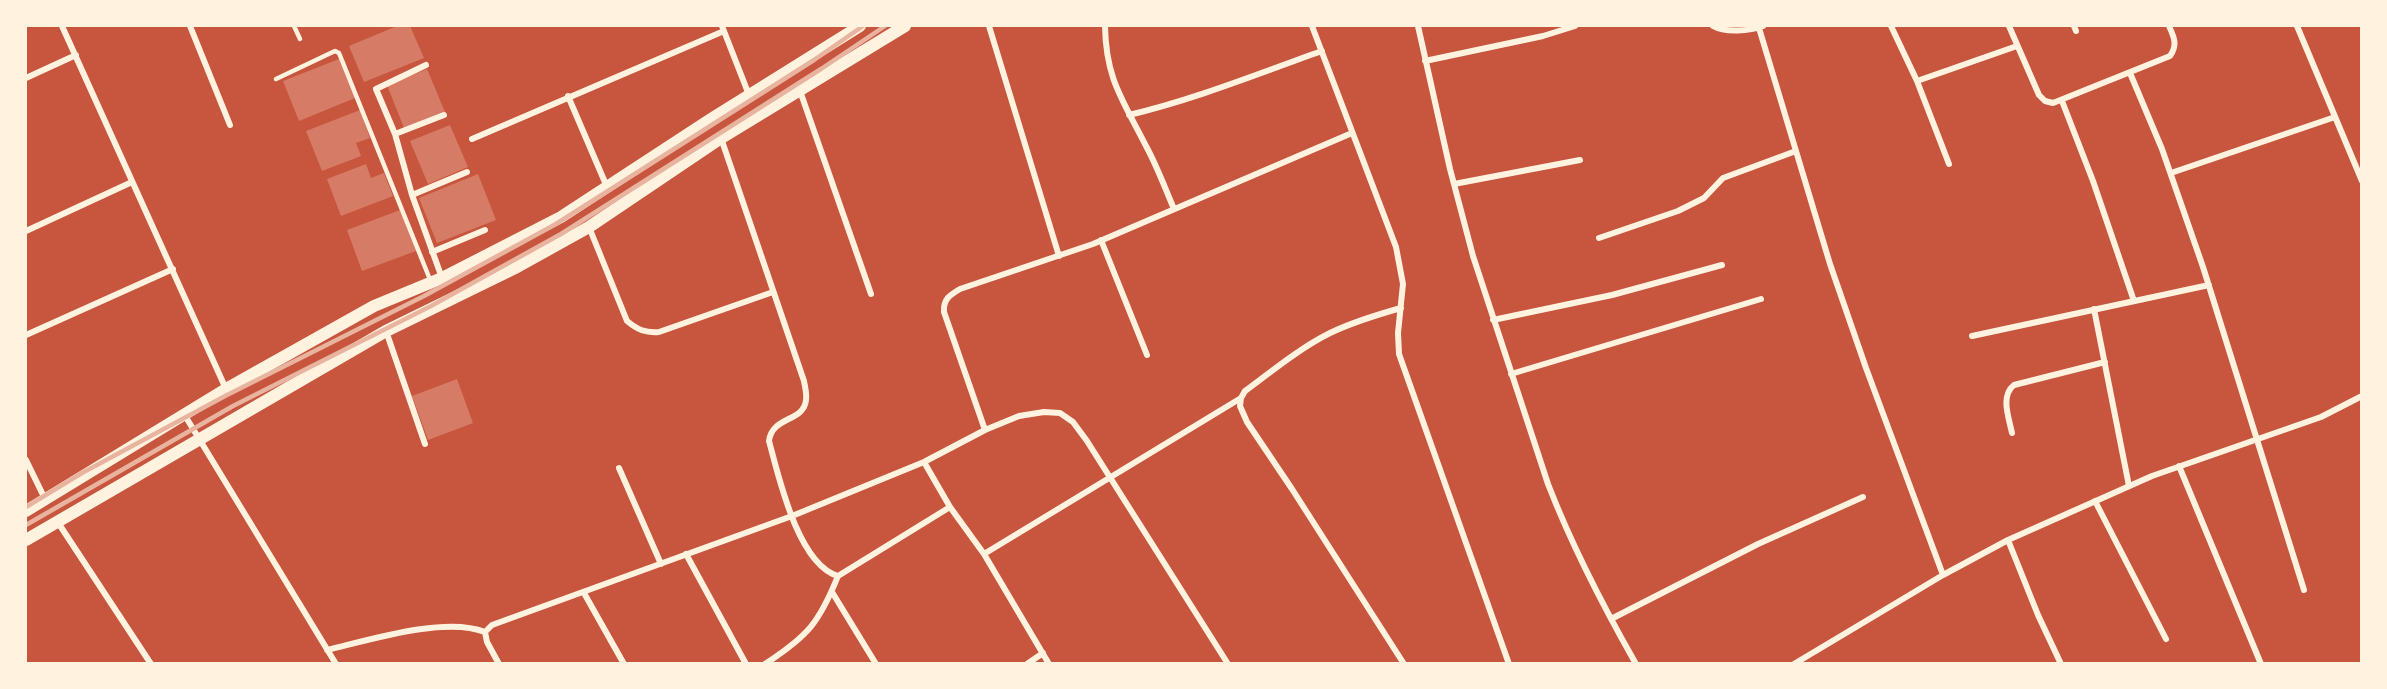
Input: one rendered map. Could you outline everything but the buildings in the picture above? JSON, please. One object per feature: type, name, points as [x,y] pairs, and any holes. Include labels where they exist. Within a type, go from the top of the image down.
[{"type":"main road","points":[[26,511],[226,389],[374,306],[437,280],[561,217],[860,26]]},
{"type":"main road","points":[[26,540],[386,331],[474,289],[589,227],[799,88],[905,26]]},
{"type":"main road","points":[[636,168],[648,187]]},
{"type":"street","points":[[62,26],[226,389]]},
{"type":"street","points":[[190,26],[230,125]]},
{"type":"street","points":[[989,26],[1059,256]]},
{"type":"street","points":[[1105,26],[1110,72],[1115,88],[1154,163],[1173,209]]},
{"type":"street","points":[[1312,26],[1396,247],[1403,284],[1398,333],[1399,354],[1509,663]]},
{"type":"street","points":[[1418,26],[1473,256],[1511,374],[1561,516],[1611,619],[1636,663]]},
{"type":"street","points":[[1425,61],[1522,41],[1575,26]]},
{"type":"street","points":[[1713,26],[1732,30],[1761,27],[1840,296],[1943,575]]},
{"type":"street","points":[[1892,26],[1917,81],[1949,164]]},
{"type":"street","points":[[2009,26],[2039,95],[2045,101],[2053,103],[2170,56],[2175,50],[2175,42],[2169,26]]},
{"type":"street","points":[[2297,26],[2361,181]]},
{"type":"street","points":[[472,139],[723,28],[749,95]]},
{"type":"street","points":[[1917,81],[2017,46]]},
{"type":"street","points":[[1129,114],[1175,104],[1322,51]]},
{"type":"street","points":[[26,78],[76,55]]},
{"type":"street","points":[[426,65],[377,88],[395,134],[412,195],[432,252],[437,280]]},
{"type":"street","points":[[2130,73],[2171,173],[2209,285],[2304,590]]},
{"type":"street","points":[[799,88],[871,294]]},
{"type":"street","points":[[568,96],[608,186]]},
{"type":"street","points":[[2062,101],[2093,181],[2134,301]]},
{"type":"street","points":[[395,134],[444,115]]},
{"type":"street","points":[[2171,173],[2335,117]]},
{"type":"street","points":[[985,430],[947,321],[943,304],[946,298],[960,289],[1101,240],[1352,133]]},
{"type":"street","points":[[721,138],[804,381],[806,402],[803,409],[770,432],[769,441],[772,453],[792,516],[811,555],[822,567],[838,576]]},
{"type":"street","points":[[1599,238],[1678,211],[1704,198],[1723,178],[1796,151]]},
{"type":"street","points":[[1454,184],[1580,160]]},
{"type":"street","points":[[412,195],[468,172]]},
{"type":"street","points":[[26,231],[132,182]]},
{"type":"street","points":[[589,227],[627,321],[635,328],[647,332],[659,332],[773,292]]},
{"type":"street","points":[[432,252],[485,230]]},
{"type":"street","points":[[1101,240],[1147,355]]},
{"type":"street","points":[[1493,320],[1593,300],[1722,265]]},
{"type":"street","points":[[26,335],[172,269]]},
{"type":"street","points":[[1972,336],[2209,285]]},
{"type":"street","points":[[1511,374],[1761,299]]},
{"type":"street","points":[[984,554],[1241,398],[1245,391],[1328,334],[1361,319],[1401,308]]},
{"type":"street","points":[[2094,309],[2129,486]]},
{"type":"street","points":[[386,331],[425,444]]},
{"type":"street","points":[[2012,433],[2006,397],[2008,389],[2014,385],[2104,362]]},
{"type":"street","points":[[1796,663],[1943,575],[2008,540],[2179,466],[2321,417],[2361,396]]},
{"type":"street","points":[[1241,398],[1242,414],[1404,663]]},
{"type":"street","points":[[484,632],[492,625],[508,618],[584,593],[792,516],[924,462],[985,430],[1019,416],[1044,412],[1059,413],[1073,422],[1228,663]]},
{"type":"street","points":[[184,414],[336,663]]},
{"type":"street","points":[[26,460],[46,500]]},
{"type":"street","points":[[924,462],[950,507],[984,554],[1049,663]]},
{"type":"street","points":[[2179,466],[2262,663]]},
{"type":"street","points":[[619,468],[661,564]]},
{"type":"street","points":[[1611,619],[1758,544],[1863,497]]},
{"type":"street","points":[[2095,501],[2166,639]]},
{"type":"street","points":[[765,663],[794,645],[811,629],[832,592],[838,576],[950,507]]},
{"type":"street","points":[[57,521],[151,663]]},
{"type":"street","points":[[2008,540],[2038,615],[2061,663]]},
{"type":"street","points":[[686,554],[746,663]]},
{"type":"street","points":[[832,592],[876,663]]},
{"type":"street","points":[[584,593],[624,663]]},
{"type":"street","points":[[327,650],[414,631],[444,627],[470,626],[484,632]]},
{"type":"street","points":[[484,632],[499,663]]},
{"type":"street","points":[[1027,663],[1043,653]]},
{"type":"lane","points":[[294,26],[300,39]]},
{"type":"lane","points":[[276,79],[335,51],[339,53],[437,280]]},
{"type":"railway","points":[[26,507],[82,473],[227,395],[424,296],[556,224],[814,60],[863,26]]},
{"type":"railway","points":[[26,525],[233,406],[431,306],[561,234],[885,26]]}]
